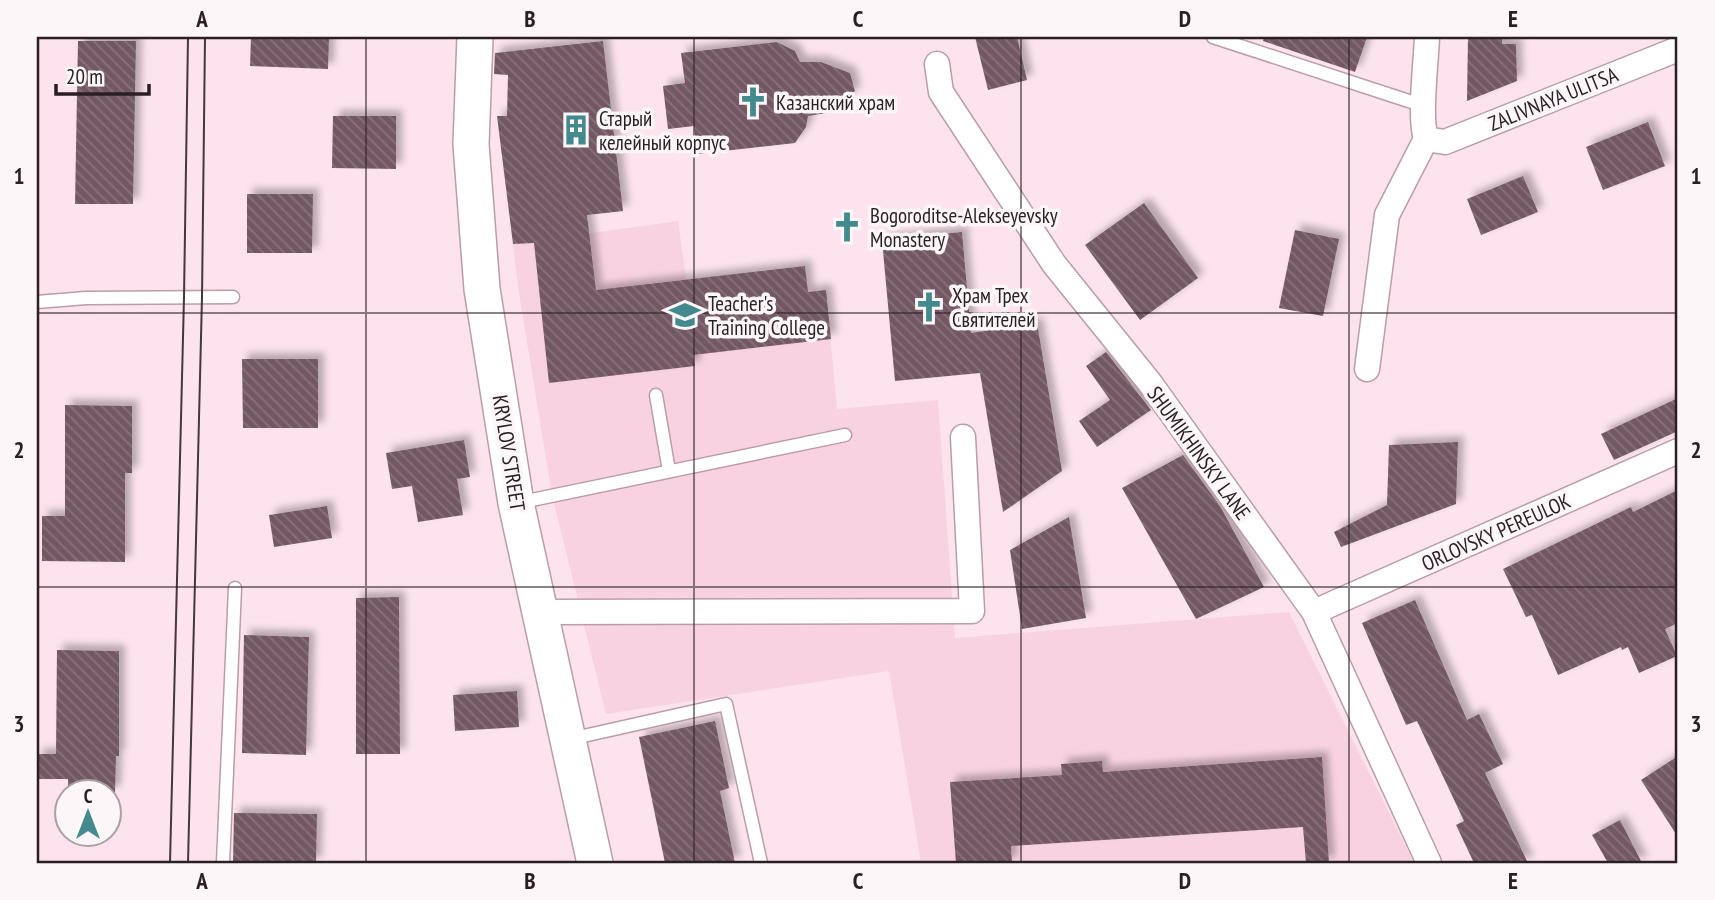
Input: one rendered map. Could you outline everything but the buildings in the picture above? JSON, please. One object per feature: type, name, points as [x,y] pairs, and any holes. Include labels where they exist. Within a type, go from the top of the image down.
[{"type":"main road","name":"KRYLOV STREET","points":[[475,37],[471,144],[482,289],[516,503],[595,863]]},
{"type":"street","points":[[1367,369],[1387,215],[1426,139],[1422,124],[1427,37]]},
{"type":"street","name":"ZALIVNAYA ULITSA","points":[[1426,139],[1445,142],[1678,49]]},
{"type":"street","name":"SHUMIKHINSKY LANE","points":[[937,64],[941,92],[1054,264],[1150,383],[1314,612],[1429,863]]},
{"type":"street","points":[[540,612],[972,611],[963,437]]},
{"type":"street","name":"ORLOVSKY PEREULOK","points":[[1314,612],[1678,451]]},
{"type":"lane","points":[[1213,37],[1425,106]]},
{"type":"lane","points":[[37,302],[86,298],[233,297]]},
{"type":"lane","points":[[656,395],[669,471]]},
{"type":"lane","points":[[516,503],[845,435]]},
{"type":"lane","points":[[223,863],[235,588]]},
{"type":"lane","points":[[568,739],[726,705],[761,863]]},
{"type":"shaded area","points":[[678,221],[686,279],[805,266],[808,292],[826,290],[837,409],[938,400],[955,638],[1289,612],[1414,863],[921,863],[889,671],[606,714],[552,495],[513,244]]},
{"type":"tram line","points":[[170,863],[188,37]]},
{"type":"tram line","points":[[188,863],[202,297],[205,37]]},
{"type":"place","name":"Казанский храм","points":[[753,102]]},
{"type":"place","name":"Старый келейный корпус","points":[[576,130]]},
{"type":"place","name":"Bogoroditse-Alekseyevsky Monastery","points":[[847,227]]},
{"type":"place","name":"Храм Трех Святителей","points":[[929,307]]},
{"type":"place","name":"Teacher's Training College","points":[[685,315]]}]
